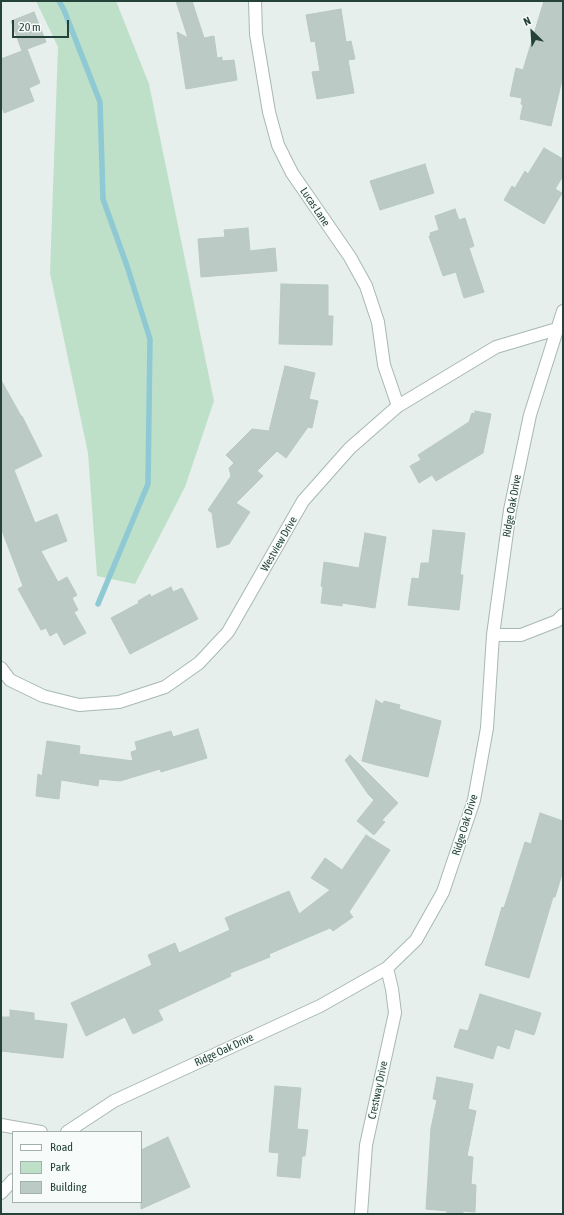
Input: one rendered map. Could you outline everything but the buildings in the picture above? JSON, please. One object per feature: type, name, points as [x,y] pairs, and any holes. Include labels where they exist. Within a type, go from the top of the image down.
[{"type":"street","name":"Lucas Lane","points":[[255,1],[256,34],[267,104],[278,145],[292,172],[350,257],[366,286],[378,322],[384,365],[398,406]]},
{"type":"street","name":"Ridge Oak Drive","points":[[69,1131],[114,1101],[320,1006],[387,968],[416,940],[443,892],[474,800],[487,728],[493,635],[513,495],[530,416],[563,311]]},
{"type":"street","name":"Westview Drive","points":[[1,668],[10,680],[43,696],[79,705],[118,702],[165,687],[199,663],[228,632],[303,501],[350,448],[398,406],[496,347],[557,328]]},
{"type":"street","points":[[493,635],[521,635],[558,621],[563,615]]},
{"type":"street","name":"Crestway Drive","points":[[361,1214],[366,1145],[395,1013],[392,989],[387,968]]},
{"type":"street","points":[[1,1125],[35,1131]]},
{"type":"street","points":[[1,1193],[12,1181]]},
{"type":"green space","points":[[36,1],[116,1],[149,84],[214,401],[185,487],[135,584],[97,576],[88,453],[50,273],[58,47]]},
{"type":"waterway","points":[[59,1],[64,10],[100,102],[103,199],[127,266],[150,339],[148,484],[98,604]]}]
